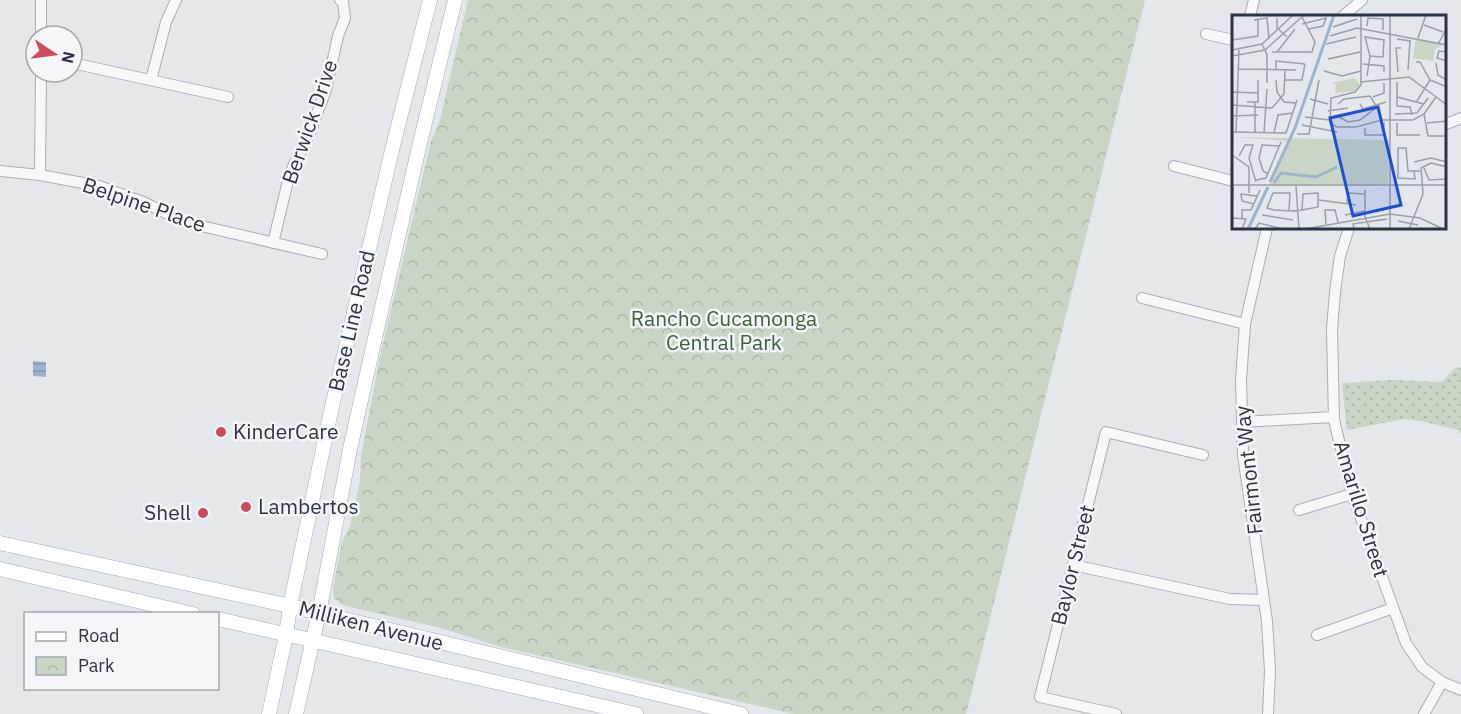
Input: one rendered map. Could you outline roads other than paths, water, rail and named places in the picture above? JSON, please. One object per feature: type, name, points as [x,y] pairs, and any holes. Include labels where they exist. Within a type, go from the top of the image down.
[{"type":"main road","name":"Base Line Road","points":[[269,714],[331,411],[430,0]]},
{"type":"main road","name":"Base Line Road","points":[[296,714],[319,614],[350,450],[455,0]]},
{"type":"main road","name":"Milliken Avenue","points":[[0,543],[290,606],[741,714]]},
{"type":"main road","points":[[0,569],[184,612]]},
{"type":"main road","name":"Milliken Avenue","points":[[219,619],[636,714]]},
{"type":"street","points":[[41,0],[41,24]]},
{"type":"street","points":[[151,80],[166,22],[176,0]]},
{"type":"street","points":[[1250,15],[1254,0]]},
{"type":"street","points":[[1344,15],[1362,0]]},
{"type":"street","name":"Berwick Drive","points":[[273,243],[294,164],[307,140],[326,90],[338,36],[345,18],[341,1]]},
{"type":"street","points":[[1206,34],[1232,40]]},
{"type":"street","points":[[84,66],[228,97]]},
{"type":"street","points":[[40,175],[41,84]]},
{"type":"street","points":[[1446,124],[1461,118]]},
{"type":"street","points":[[1174,166],[1232,181]]},
{"type":"street","name":"Belpine Place","points":[[0,171],[40,175],[99,186],[143,202],[184,222],[322,254]]},
{"type":"street","name":"Fairmont Way","points":[[1267,230],[1245,324],[1241,380],[1243,455],[1267,621],[1270,671],[1268,714]]},
{"type":"street","name":"Amarillo Street","points":[[1348,230],[1340,256],[1335,292],[1332,329],[1333,417],[1352,494],[1406,643],[1422,667],[1442,682],[1461,690]]},
{"type":"street","points":[[1142,298],[1245,324]]},
{"type":"street","points":[[1242,422],[1333,417]]},
{"type":"street","name":"Baylor Street","points":[[1116,714],[1040,698],[1106,432],[1203,455]]},
{"type":"street","points":[[1299,510],[1352,494]]},
{"type":"street","points":[[1073,565],[1230,599],[1264,600]]},
{"type":"street","points":[[1317,635],[1393,608]]},
{"type":"street","points":[[1425,714],[1442,682]]},
{"type":"water","points":[[33,361],[46,362],[46,377],[33,376]]},
{"type":"place","name":"KinderCare","points":[[221,432]]},
{"type":"place","name":"Lambertos","points":[[246,507]]},
{"type":"place","name":"Shell","points":[[203,513]]},
{"type":"park label","name":"Rancho Cucamonga Central Park","points":[[724,331]]}]
